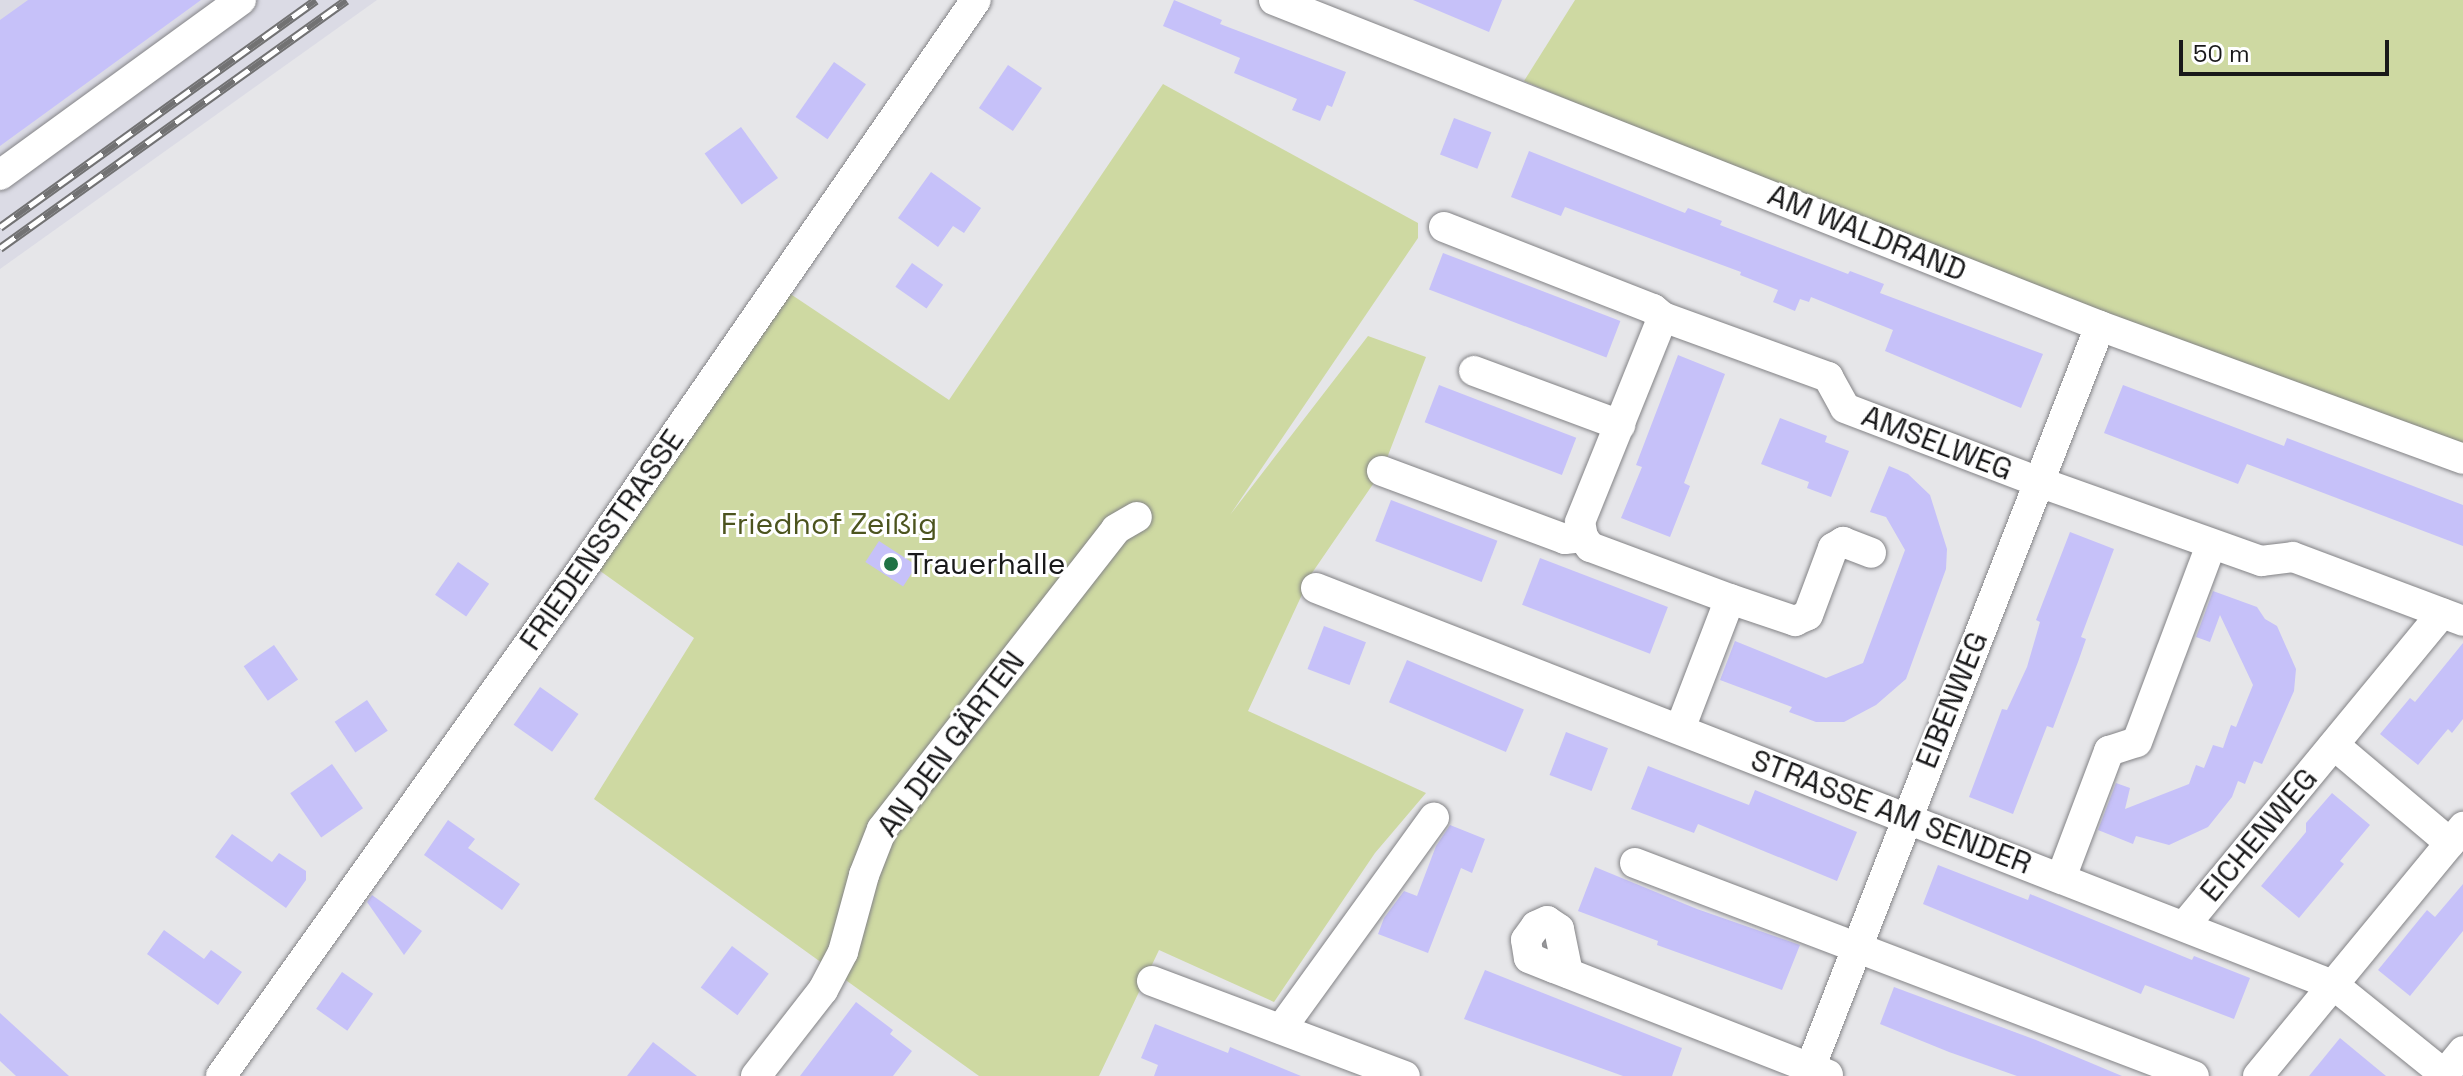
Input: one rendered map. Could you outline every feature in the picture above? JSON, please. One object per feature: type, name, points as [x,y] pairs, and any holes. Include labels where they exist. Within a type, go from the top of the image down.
[{"type":"street","points":[[0,175],[241,0]]},
{"type":"street","name":"FRIEDENSSTRASSE","points":[[221,1076],[581,571],[976,0]]},
{"type":"street","name":"AM WALDRAND","points":[[1274,0],[2100,326],[2463,459]]},
{"type":"street","name":"AMSELWEG","points":[[1444,227],[1653,309],[1663,317],[1828,377],[1845,408],[2211,545],[2261,561],[2293,557],[2453,617]]},
{"type":"street","points":[[1663,317],[1580,522],[1583,537],[1590,547],[1795,621],[1808,615],[1833,548],[1843,542],[1871,553]]},
{"type":"street","name":"EIBENWEG","points":[[1816,1074],[1856,947],[2100,326]]},
{"type":"street","points":[[1474,371],[1620,425]]},
{"type":"street","points":[[1382,471],[1565,539],[1583,537]]},
{"type":"street","name":"AN DEN GÄRTEN","points":[[756,1076],[823,990],[843,952],[864,875],[882,829],[1116,529],[1137,517]]},
{"type":"street","points":[[2061,878],[2109,751],[2137,742],[2211,545]]},
{"type":"street","name":"STRASSE AM SENDER","points":[[1316,588],[2335,986],[2443,1075]]},
{"type":"street","points":[[1680,729],[1730,599]]},
{"type":"street","name":"EICHENWEG","points":[[2185,925],[2334,745],[2453,617]]},
{"type":"street","name":"EICHENWEG","points":[[2334,745],[2456,835]]},
{"type":"street","points":[[1281,1029],[1434,818]]},
{"type":"street","points":[[2258,1076],[2456,835]]},
{"type":"street","points":[[1635,863],[2194,1076]]},
{"type":"street","points":[[1568,973],[1816,1074]]},
{"type":"street","points":[[1152,981],[1405,1076]]},
{"type":"street","points":[[2443,1075],[2463,1051]]},
{"type":"shaded area","points":[[0,0],[377,0],[0,269]]},
{"type":"green space","points":[[1575,0],[2463,0],[2463,459],[2100,326],[1524,81]]},
{"type":"green space","name":"Friedhof Zeißig","points":[[1163,84],[1418,223],[1418,238],[1230,515],[1368,336],[1426,357],[1382,471],[1312,573],[1248,711],[1426,793],[1375,853],[1274,1002],[1159,950],[1099,1076],[979,1076],[594,799],[694,638],[596,568],[789,293],[949,400]]},
{"type":"building","points":[[28,0],[201,0],[0,146],[0,20]]},
{"type":"building","points":[[1174,0],[1222,20],[1220,24],[1346,72],[1332,107],[1327,105],[1320,121],[1292,110],[1297,99],[1234,73],[1240,58],[1163,26]]},
{"type":"building","points":[[1413,0],[1502,0],[1489,32]]},
{"type":"building","points":[[834,62],[866,84],[828,139],[796,117]]},
{"type":"building","points":[[1008,65],[1042,88],[1013,131],[979,108]]},
{"type":"building","points":[[1454,118],[1491,132],[1477,169],[1440,154]]},
{"type":"building","points":[[741,127],[778,178],[742,204],[705,153]]},
{"type":"building","points":[[1529,151],[1685,213],[1688,208],[1722,221],[1720,225],[1848,274],[1850,271],[1884,284],[1880,293],[2043,354],[2021,408],[1885,351],[1893,330],[1811,297],[1809,302],[1800,299],[1795,311],[1773,302],[1778,290],[1740,275],[1741,272],[1565,207],[1561,216],[1511,197]]},
{"type":"building","points":[[931,172],[981,208],[964,233],[953,226],[938,247],[898,218]]},
{"type":"building","points":[[1443,253],[1620,321],[1606,357],[1429,289]]},
{"type":"building","points":[[912,263],[943,285],[926,309],[895,287]]},
{"type":"building","points":[[1678,355],[1725,374],[1684,483],[1690,486],[1670,537],[1621,518],[1642,467],[1636,465]]},
{"type":"building","points":[[1439,385],[1576,438],[1562,475],[1425,422]]},
{"type":"building","points":[[2123,385],[2284,446],[2287,438],[2463,505],[2463,546],[2247,464],[2238,484],[2104,433]]},
{"type":"building","points":[[1780,418],[1827,436],[1825,442],[1849,451],[1831,497],[1807,488],[1809,482],[1761,464]]},
{"type":"building","points":[[1889,466],[1908,474],[1930,495],[1947,549],[1946,569],[1906,679],[1876,705],[1844,722],[1816,722],[1789,712],[1792,707],[1720,680],[1735,641],[1826,678],[1863,663],[1905,550],[1886,517],[1870,512]]},
{"type":"building","points":[[1391,500],[1497,541],[1482,582],[1375,541]]},
{"type":"building","points":[[2070,532],[2114,549],[2081,637],[2086,639],[2053,728],[2047,726],[2013,814],[1969,797],[2002,709],[2007,710],[2027,667],[2040,622],[2036,620]]},
{"type":"building","name":"Trauerhalle","points":[[879,541],[917,566],[903,586],[865,562]]},
{"type":"building","points":[[1540,558],[1668,607],[1650,654],[1522,605]]},
{"type":"building","points":[[458,562],[489,584],[466,617],[435,595]]},
{"type":"building","points":[[2213,591],[2257,607],[2265,619],[2277,626],[2296,669],[2294,691],[2262,764],[2254,761],[2245,784],[2238,781],[2232,797],[2208,827],[2169,845],[2136,836],[2133,844],[2098,830],[2116,783],[2130,788],[2125,809],[2189,784],[2196,765],[2204,768],[2213,745],[2223,748],[2231,725],[2236,727],[2253,685],[2220,615],[2210,642],[2196,637]]},
{"type":"building","points":[[1324,626],[1366,642],[1350,685],[1308,669]]},
{"type":"building","points":[[2463,643],[2463,719],[2452,733],[2448,729],[2418,765],[2380,734],[2410,698],[2415,702]]},
{"type":"building","points":[[274,645],[298,679],[268,701],[244,666]]},
{"type":"building","points":[[1407,660],[1524,710],[1506,752],[1389,702]]},
{"type":"building","points":[[540,687],[579,714],[552,752],[514,725]]},
{"type":"building","points":[[367,700],[388,731],[355,752],[335,722]]},
{"type":"building","points":[[1566,732],[1608,748],[1592,791],[1550,775]]},
{"type":"building","points":[[332,764],[363,808],[321,837],[290,793]]},
{"type":"building","points":[[1648,766],[1749,805],[1755,790],[1857,832],[1837,881],[1698,824],[1694,833],[1631,809]]},
{"type":"building","points":[[2332,793],[2370,825],[2340,861],[2344,864],[2299,918],[2261,886],[2306,832],[2306,823]]},
{"type":"building","points":[[448,820],[475,839],[468,848],[520,884],[502,910],[424,855]]},
{"type":"building","points":[[1450,825],[1485,839],[1472,873],[1461,868],[1428,953],[1378,934],[1384,918],[1404,891],[1417,896],[1436,846]]},
{"type":"building","points":[[232,834],[272,862],[279,853],[306,871],[306,880],[286,908],[215,857]]},
{"type":"building","points":[[1938,865],[2028,900],[2030,894],[2192,960],[2194,956],[2250,978],[2234,1019],[2145,985],[2141,994],[1923,904]]},
{"type":"building","points":[[1595,867],[1697,909],[1800,945],[1782,990],[1657,945],[1658,941],[1578,911]]},
{"type":"building","points":[[2463,884],[2463,931],[2410,996],[2378,970],[2427,910],[2435,917]]},
{"type":"building","points":[[372,895],[422,931],[404,955],[367,902]]},
{"type":"building","points":[[164,930],[204,959],[211,950],[242,972],[218,1005],[147,954]]},
{"type":"building","points":[[732,946],[769,974],[737,1015],[701,988]]},
{"type":"building","points":[[1485,970],[1682,1048],[1672,1076],[1623,1076],[1464,1019]]},
{"type":"building","points":[[342,972],[373,994],[347,1031],[316,1009]]},
{"type":"building","points":[[1894,987],[2122,1076],[2017,1076],[1949,1052],[1880,1024]]},
{"type":"building","points":[[856,1002],[893,1030],[890,1034],[912,1051],[893,1076],[800,1076]]},
{"type":"building","points":[[0,1013],[69,1076],[16,1076],[0,1061]]},
{"type":"building","points":[[1155,1024],[1228,1053],[1230,1047],[1301,1076],[1154,1076],[1158,1065],[1141,1058]]},
{"type":"building","points":[[2340,1038],[2386,1076],[2309,1076]]},
{"type":"building","points":[[653,1042],[697,1076],[627,1076]]},
{"type":"railway","points":[[0,227],[316,0]]},
{"type":"railway","points":[[0,248],[346,0]]},
{"type":"place","name":"Trauerhalle","points":[[891,564]]}]
